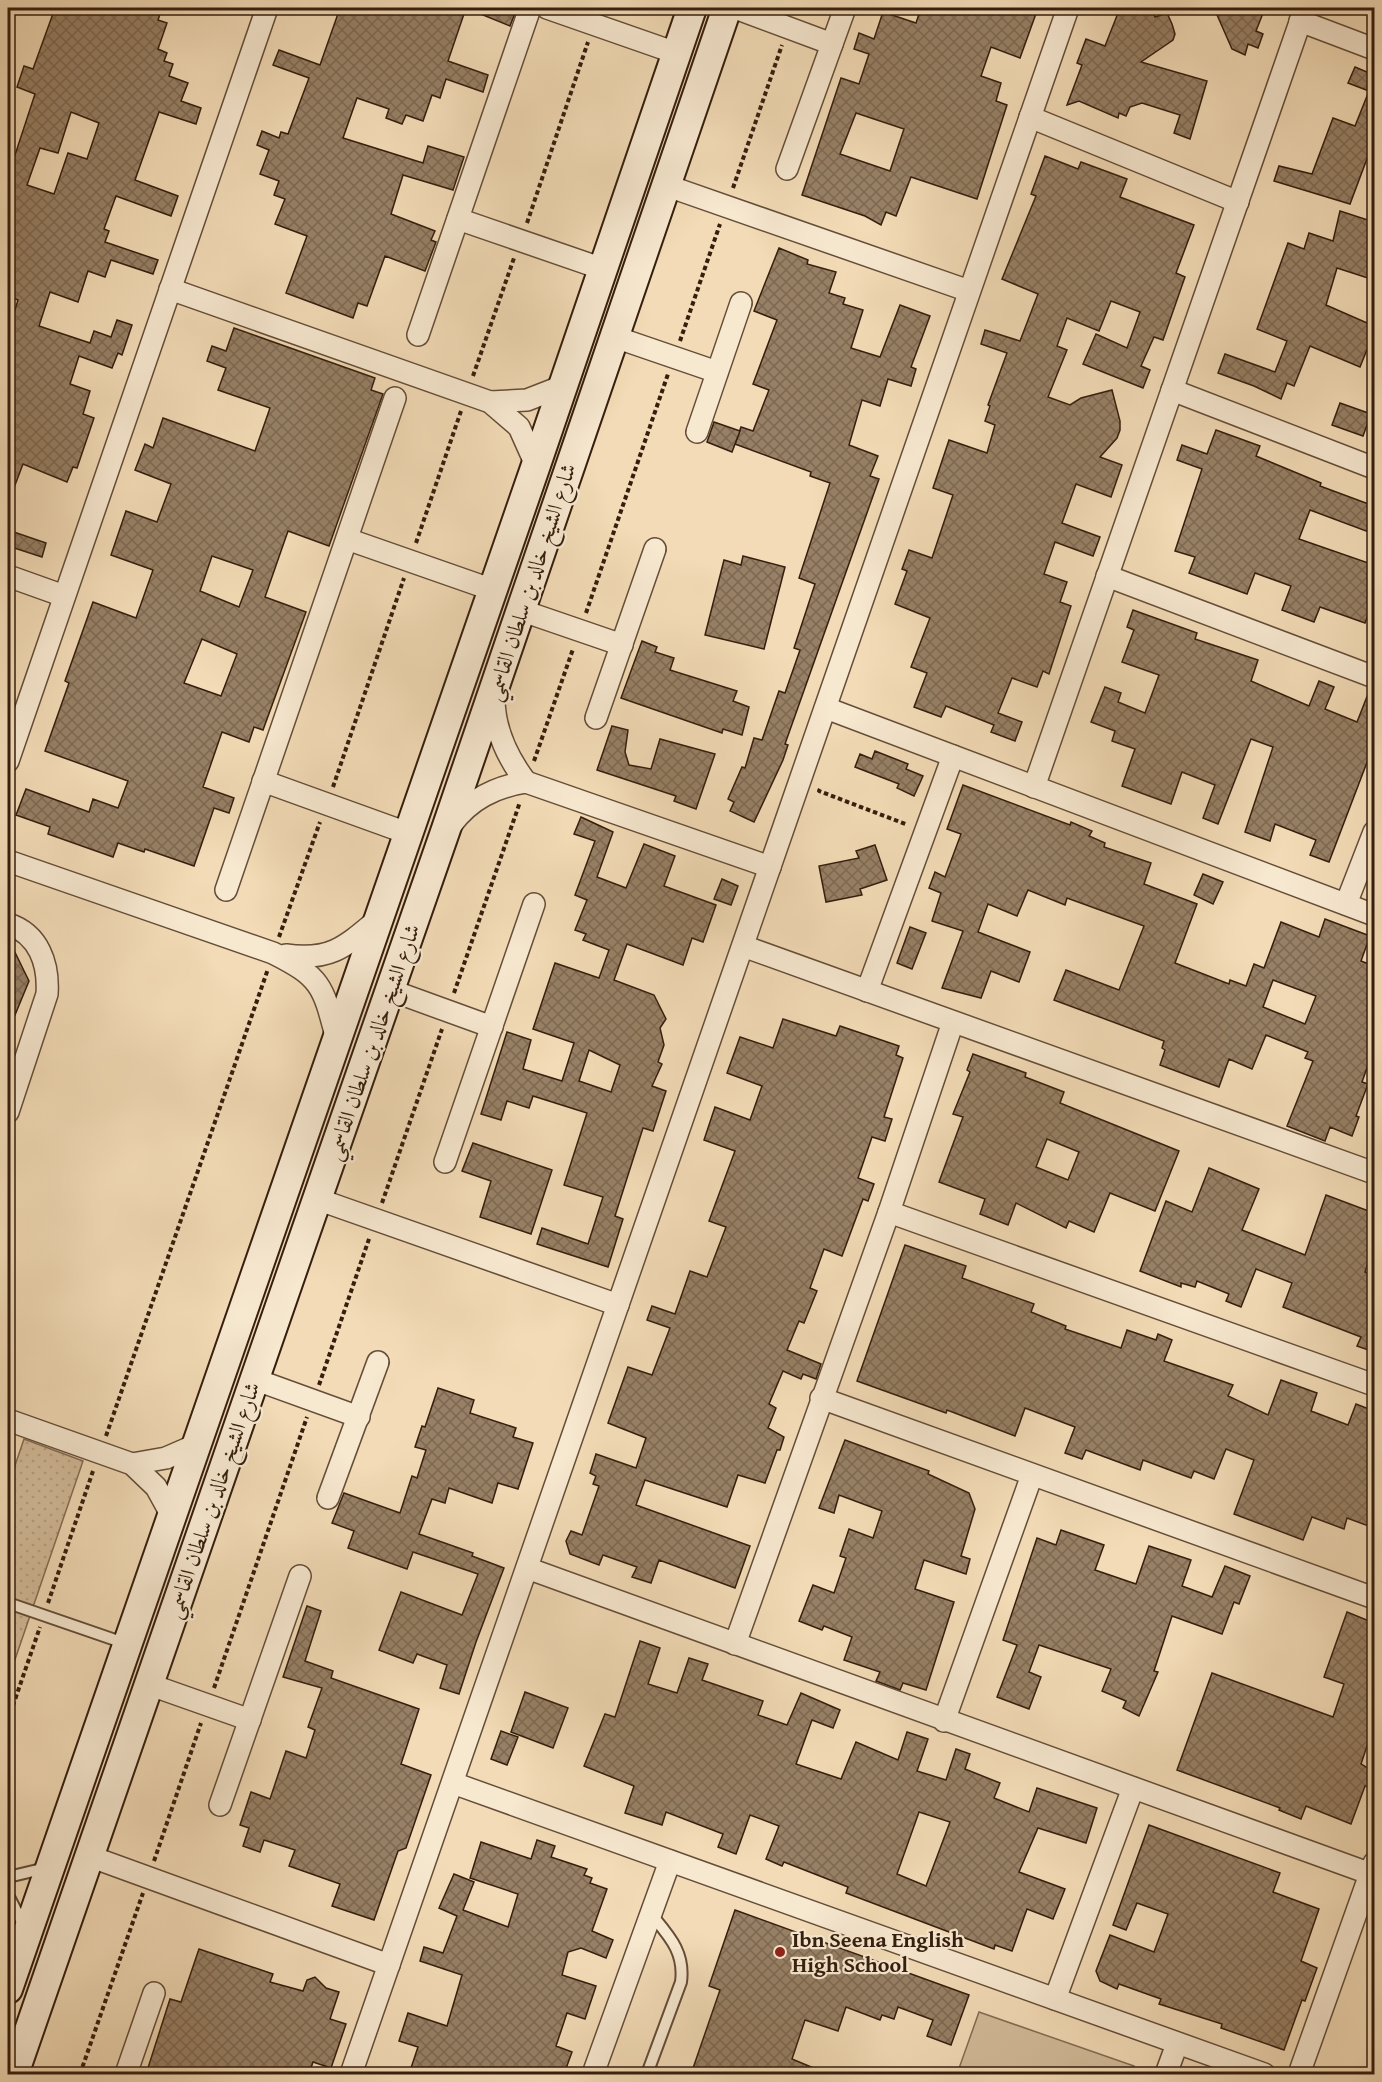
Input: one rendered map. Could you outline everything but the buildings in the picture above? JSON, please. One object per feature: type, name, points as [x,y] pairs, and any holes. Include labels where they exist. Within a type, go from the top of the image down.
[{"type":"main road","name":"شارع الشيخ خالد بن سلطان القاسمي","points":[[8,1989],[692,8]]},
{"type":"main road","name":"شارع الشيخ خالد بن سلطان القاسمي","points":[[16,2074],[216,1484],[494,691],[612,336],[727,8]]},
{"type":"main road","points":[[213,1399],[217,1420],[202,1473],[207,1482],[216,1484]]},
{"type":"street","points":[[8,761],[267,8]]},
{"type":"street","points":[[418,335],[530,8]]},
{"type":"street","points":[[547,8],[676,52]]},
{"type":"street","points":[[735,8],[832,44]]},
{"type":"street","points":[[787,169],[845,8]]},
{"type":"street","points":[[351,2074],[1068,8]]},
{"type":"street","points":[[1034,787],[1303,14],[1374,49]]},
{"type":"street","points":[[1030,117],[1238,202]]},
{"type":"street","points":[[666,185],[969,291]]},
{"type":"street","points":[[458,219],[603,269]]},
{"type":"street","points":[[170,289],[490,402],[519,427],[536,465]]},
{"type":"street","points":[[697,432],[741,303]]},
{"type":"street","points":[[612,336],[717,372]]},
{"type":"street","points":[[490,402],[527,400],[563,387]]},
{"type":"street","points":[[1172,390],[1374,468]]},
{"type":"street","points":[[226,890],[395,398]]},
{"type":"street","points":[[347,539],[410,559],[492,590]]},
{"type":"street","points":[[596,718],[655,549]]},
{"type":"street","points":[[8,576],[64,596]]},
{"type":"street","points":[[1107,576],[1374,677]]},
{"type":"street","points":[[520,610],[622,645]]},
{"type":"street","points":[[494,691],[494,712],[498,731],[514,767],[527,782]]},
{"type":"street","points":[[826,708],[1374,915]]},
{"type":"street","points":[[867,991],[953,756]]},
{"type":"street","points":[[263,781],[327,802],[407,833]]},
{"type":"street","points":[[444,834],[457,818],[479,798],[507,785],[527,782],[770,867]]},
{"type":"street","points":[[1346,904],[1374,832]]},
{"type":"street","points":[[8,861],[273,953],[306,970],[315,978],[327,1002],[336,1036]]},
{"type":"street","points":[[445,1162],[534,904]]},
{"type":"street","points":[[273,953],[302,957],[328,955],[351,942],[376,921]]},
{"type":"street","points":[[8,924],[30,937],[42,954],[48,974],[47,994],[8,1112]]},
{"type":"street","points":[[743,946],[1374,1173]]},
{"type":"street","points":[[390,990],[492,1027]]},
{"type":"street","points":[[735,1644],[889,1212],[953,1022]]},
{"type":"street","points":[[317,1199],[618,1305]]},
{"type":"street","points":[[889,1212],[1374,1385]]},
{"type":"street","points":[[328,1498],[378,1362]]},
{"type":"street","points":[[254,1379],[359,1417]]},
{"type":"street","points":[[821,1398],[1374,1598]]},
{"type":"street","points":[[8,1420],[132,1464],[156,1486],[172,1516]]},
{"type":"street","points":[[132,1464],[165,1458],[196,1445]]},
{"type":"street","points":[[944,1720],[1032,1475]]},
{"type":"street","points":[[527,1568],[1133,1788],[1373,1868],[1299,2074]]},
{"type":"street","points":[[220,1805],[300,1576]]},
{"type":"street","points":[[148,1684],[250,1720]]},
{"type":"street","points":[[453,1783],[1264,2074]]},
{"type":"street","points":[[1054,1999],[1133,1788]]},
{"type":"street","points":[[88,1856],[389,1965]]},
{"type":"street","points":[[593,2074],[670,1861]]},
{"type":"street","points":[[126,2074],[154,1994]]},
{"type":"street","points":[[1166,2074],[1177,2044]]},
{"type":"lane","points":[[8,1603],[127,1644]]},
{"type":"lane","points":[[8,1877],[49,1867]]},
{"type":"lane","points":[[8,1894],[22,1919],[26,1935]]},
{"type":"lane","points":[[647,2074],[681,1982],[683,1970],[677,1946],[651,1914]]},
{"type":"path","points":[[8,1720],[594,24]]},
{"type":"path","points":[[80,2074],[788,28]]},
{"type":"path","points":[[802,775],[822,782],[819,791],[925,831]]},
{"type":"shaded area","points":[[24,1439],[83,1461],[8,1680],[8,1486]]},
{"type":"shaded area","points":[[979,2012],[1134,2066],[1131,2074],[957,2074]]},
{"type":"place","name":"Ibn Seena English High School","points":[[780,1952]]}]
